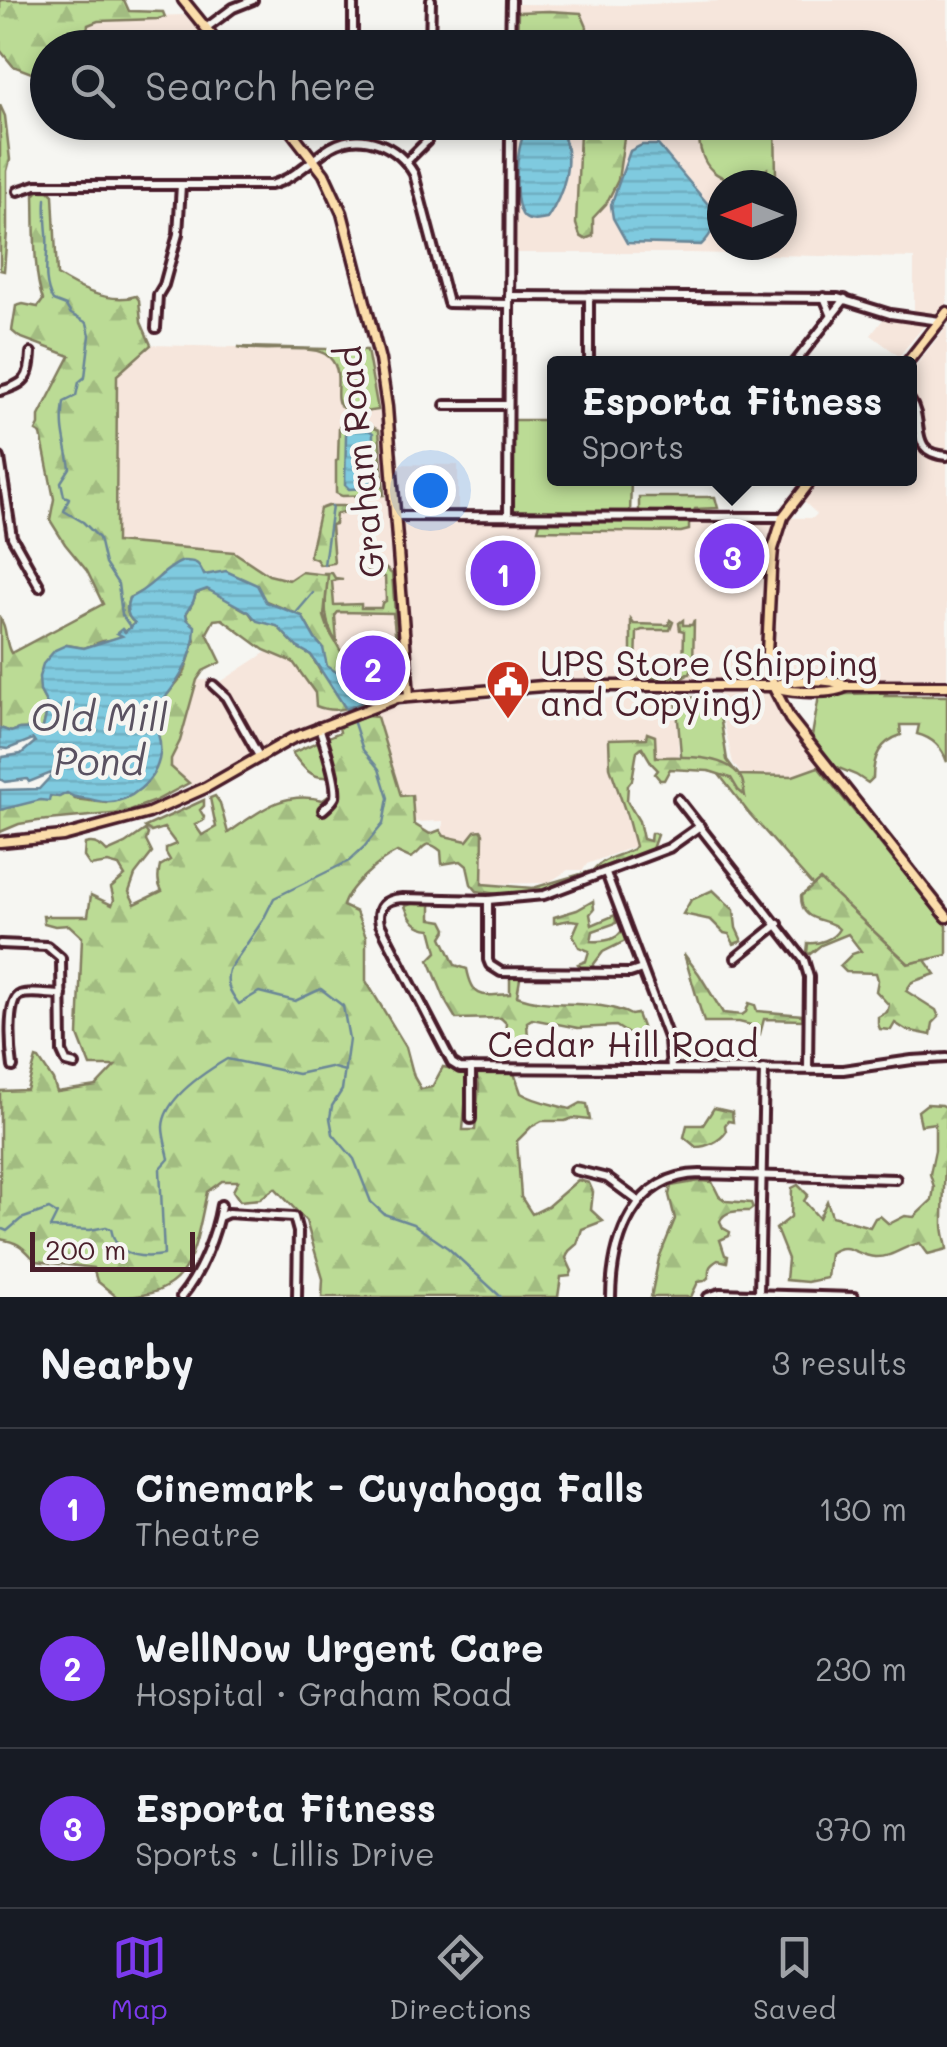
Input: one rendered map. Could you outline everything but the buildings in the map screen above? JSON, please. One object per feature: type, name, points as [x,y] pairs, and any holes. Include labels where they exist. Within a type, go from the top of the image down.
[{"type":"main road","points":[[182,0],[206,28]]},
{"type":"main road","name":"Graham Road","points":[[298,140],[332,187],[342,213],[380,360],[388,408],[409,696]]},
{"type":"main road","points":[[912,356],[947,312]]},
{"type":"main road","points":[[807,486],[783,517],[774,549],[766,645],[772,686],[790,719],[947,917]]},
{"type":"main road","points":[[0,842],[63,836],[139,816],[193,794],[319,727],[409,696],[543,686],[772,686],[782,682],[838,681],[848,686],[947,686]]},
{"type":"main road","points":[[772,686],[798,691],[839,691],[848,686]]},
{"type":"main road","points":[[790,719],[789,700],[798,691]]},
{"type":"street","points":[[206,28],[233,8],[253,0]]},
{"type":"street","points":[[353,0],[353,30]]},
{"type":"street","points":[[430,30],[431,0]]},
{"type":"street","points":[[510,30],[511,0]]},
{"type":"street","points":[[406,162],[426,140]]},
{"type":"street","points":[[508,515],[510,140]]},
{"type":"street","points":[[18,191],[36,185],[270,184],[287,180],[339,144],[369,141],[386,146],[406,162],[416,180],[448,303],[589,296],[824,297],[845,299],[890,314],[940,321]]},
{"type":"street","points":[[156,328],[158,295],[178,234],[181,185]]},
{"type":"street","points":[[588,356],[589,296]]},
{"type":"street","points":[[824,297],[832,316]]},
{"type":"street","points":[[800,356],[845,299]]},
{"type":"street","points":[[0,392],[18,386],[26,378],[30,353]]},
{"type":"street","points":[[445,405],[508,405]]},
{"type":"street","points":[[917,413],[922,443],[931,453],[947,456]]},
{"type":"street","points":[[0,458],[12,536],[40,588]]},
{"type":"street","points":[[395,516],[783,517]]},
{"type":"street","points":[[213,685],[226,696],[259,756]]},
{"type":"street","points":[[319,727],[335,792],[332,803],[323,810]]},
{"type":"street","points":[[678,799],[800,951],[808,968],[808,1069]]},
{"type":"street","points":[[642,969],[502,972],[488,960],[488,900],[544,895],[673,846],[700,826]]},
{"type":"street","points":[[606,873],[669,1040],[671,1068]]},
{"type":"street","name":"Cedar Hill Road","points":[[488,900],[388,900],[378,917],[452,1063],[460,1068],[856,1069],[947,1058]]},
{"type":"street","points":[[736,958],[778,924]]},
{"type":"street","points":[[0,944],[47,946],[58,953],[63,964],[62,1052],[67,1063],[75,1065]]},
{"type":"street","points":[[13,1067],[12,1002],[23,995],[62,995]]},
{"type":"street","points":[[472,1068],[472,1120]]},
{"type":"street","points":[[759,1293],[764,1069]]},
{"type":"street","points":[[575,1170],[606,1178],[638,1201]]},
{"type":"street","points":[[610,1297],[614,1263],[628,1220],[638,1201],[661,1183],[697,1174],[896,1179]]},
{"type":"street","points":[[182,1297],[190,1287],[221,1205]]},
{"type":"street","points":[[219,1216],[228,1213],[294,1217],[298,1232],[297,1297]]},
{"type":"street","points":[[708,1296],[759,1293],[854,1297]]},
{"type":"shaded area","points":[[947,0],[947,312],[940,321],[914,316],[914,258],[797,255],[797,170],[707,170],[707,253],[514,253],[515,140],[917,140],[917,30],[515,30],[516,4]]},
{"type":"shaded area","points":[[185,15],[198,30],[82,30],[82,18]]},
{"type":"shaded area","points":[[884,318],[924,326],[899,356],[871,335]]},
{"type":"shaded area","points":[[947,326],[947,686],[774,686],[779,700],[872,822],[760,825],[750,814],[741,774],[733,763],[715,686],[612,686],[409,696],[391,464],[458,465],[458,514],[813,518],[817,514],[799,497],[808,486],[917,486],[917,364]]},
{"type":"shaded area","points":[[151,345],[364,350],[371,356],[380,399],[400,688],[369,699],[356,679],[329,631],[327,575],[289,580],[269,575],[234,552],[115,543],[117,375]]},
{"type":"shaded area","points":[[268,651],[293,662],[315,693],[319,709],[338,712],[263,749],[193,794],[189,783],[171,767],[171,759],[197,680],[222,681]]},
{"type":"shaded area","points":[[676,699],[679,757],[656,757],[647,738],[610,767],[635,846],[587,864],[583,870],[568,870],[548,883],[482,884],[475,831],[468,841],[442,835],[443,821],[413,822],[411,795],[401,797],[373,716],[377,711],[410,704]]},
{"type":"green space","points":[[0,0],[124,0],[129,11],[163,12],[165,17],[98,21],[88,25],[87,30],[30,30],[30,72],[13,66],[0,50]]},
{"type":"green space","points":[[518,12],[581,13],[587,27],[517,30]]},
{"type":"green space","points":[[0,105],[10,160],[4,271],[0,270]]},
{"type":"green space","points":[[580,140],[624,140],[618,180],[606,204],[593,218],[593,236],[580,236],[576,224]]},
{"type":"green space","points":[[699,140],[775,140],[776,170],[712,170]]},
{"type":"green space","points":[[39,190],[53,195],[57,275],[105,297],[136,296],[151,345],[117,375],[116,542],[234,552],[269,575],[289,580],[301,572],[328,575],[324,616],[369,699],[343,709],[316,706],[315,693],[293,662],[264,650],[222,619],[214,620],[207,633],[221,662],[203,671],[197,680],[171,759],[171,767],[189,783],[122,813],[38,821],[0,832],[0,810],[50,796],[67,793],[75,799],[106,803],[160,754],[151,715],[184,674],[195,640],[186,614],[196,593],[208,589],[253,618],[277,626],[311,655],[320,671],[323,648],[302,616],[204,575],[162,574],[150,587],[129,598],[128,612],[135,623],[118,639],[84,648],[67,645],[40,691],[48,706],[43,728],[11,732],[0,728],[0,618],[11,653],[103,604],[87,571],[50,520],[54,499],[41,434],[36,431],[39,416],[70,356],[12,331],[16,306],[38,307],[43,300],[35,249],[34,195]]},
{"type":"green space","points":[[238,347],[367,350],[378,410],[344,409],[337,394],[334,363],[325,354]]},
{"type":"green space","points":[[508,420],[547,420],[547,486],[631,486],[630,515],[508,515]]},
{"type":"green space","points":[[341,425],[379,430],[384,495],[336,493]]},
{"type":"green space","points":[[639,497],[715,497],[718,508],[639,512]]},
{"type":"green space","points":[[350,506],[336,514],[335,524],[331,525],[334,563],[320,565],[310,553],[320,509]]},
{"type":"green space","points":[[544,519],[689,520],[689,530],[538,530]]},
{"type":"green space","points":[[385,568],[392,574],[396,641],[393,613],[338,612],[337,643],[327,618],[328,575],[323,573],[343,579],[332,581],[334,605],[381,608],[386,601],[385,577],[365,571]]},
{"type":"green space","points":[[631,620],[634,624],[673,622],[670,630],[637,632],[639,670],[683,671],[684,631],[679,623],[683,620],[683,625],[692,625],[694,620],[690,674],[655,675],[688,675],[682,678],[642,678],[635,674],[631,666]]},
{"type":"green space","points":[[887,693],[885,696],[947,696],[947,762],[936,744],[917,734],[919,725],[900,725],[901,735],[879,751],[873,778],[868,783],[836,767],[812,736],[819,696],[812,695]]},
{"type":"green space","points":[[717,697],[727,760],[738,775],[793,776],[818,767],[947,926],[947,955],[909,964],[820,881],[813,886],[718,773],[682,765],[676,698]]},
{"type":"green space","points":[[367,716],[377,717],[401,796],[412,795],[414,824],[430,834],[440,830],[444,836],[467,841],[481,830],[482,884],[533,888],[588,872],[588,876],[532,893],[477,891],[467,866],[461,861],[442,864],[441,851],[427,845],[410,858],[397,852],[382,862],[358,883],[343,906],[356,912],[366,937],[366,981],[406,1047],[421,1089],[432,1087],[443,1067],[468,1072],[463,1130],[475,1130],[479,1085],[476,1071],[514,1073],[521,1093],[538,1101],[570,1109],[587,1104],[590,1120],[542,1121],[517,1141],[521,1197],[532,1214],[548,1206],[578,1180],[589,1183],[593,1192],[591,1210],[603,1221],[582,1229],[566,1258],[572,1271],[570,1276],[561,1277],[558,1297],[322,1297],[323,1279],[306,1221],[275,1188],[260,1199],[240,1201],[233,1191],[238,1181],[222,1181],[207,1192],[198,1235],[185,1268],[161,1289],[142,1295],[117,1297],[97,1281],[93,1268],[36,1261],[21,1246],[0,1239],[0,1091],[27,1090],[36,1058],[57,1092],[96,1086],[115,1066],[90,1066],[78,1035],[82,937],[69,925],[44,923],[43,916],[88,916],[91,895],[112,905],[111,888],[125,876],[119,866],[90,866],[84,857],[85,844],[97,844],[107,852],[145,830],[152,853],[135,875],[129,892],[135,904],[162,891],[158,879],[160,866],[170,860],[166,848],[176,844],[164,828],[151,832],[145,827],[204,800],[200,810],[203,821],[195,825],[202,835],[216,827],[210,798],[215,796],[228,833],[272,804],[296,798],[323,800],[330,795],[330,780],[311,773],[292,753]]},
{"type":"green space","points":[[647,733],[655,736],[656,757],[704,758],[727,765],[742,780],[745,796],[731,778],[709,771],[670,769],[660,780],[655,774],[658,770],[642,747],[637,751],[627,801],[639,821],[643,839],[650,841],[651,833],[657,835],[652,849],[591,873],[635,846],[610,767],[609,739],[646,738]]},
{"type":"green space","points":[[820,880],[908,964],[925,960],[935,974],[912,982],[906,991],[936,1010],[939,1017],[933,1023],[931,1035],[906,1030],[895,1023],[891,1030],[880,1029],[878,1017],[887,1012],[889,1005],[876,991],[876,973],[846,972],[840,966],[861,951],[848,934],[807,953],[808,943],[825,940],[839,929],[810,916],[802,905],[801,896]]},
{"type":"green space","points":[[713,890],[734,910],[742,941],[734,944],[729,934],[711,920],[683,914],[691,900]]},
{"type":"green space","points":[[593,901],[592,925],[615,915],[616,923],[593,931],[591,941],[608,940],[622,931],[627,935],[625,941],[603,952],[591,968],[582,969],[578,964],[586,961],[589,951],[579,947],[573,935],[579,921],[554,923],[554,917]]},
{"type":"green space","points":[[431,904],[431,919],[443,921],[447,929],[442,937],[455,965],[467,969],[476,991],[510,994],[510,977],[515,975],[520,979],[517,996],[637,1014],[642,1038],[638,1040],[616,1026],[578,1028],[532,1019],[527,1022],[528,1039],[512,1042],[505,1036],[506,1023],[501,1018],[456,1019],[429,960],[437,952],[431,929],[414,922],[405,906]]},
{"type":"green space","points":[[684,954],[723,1013],[742,1015],[749,1003],[757,1011],[802,1015],[803,1020],[764,1019],[760,1034],[755,1026],[739,1022],[704,1022]]},
{"type":"green space","points":[[927,1104],[947,1108],[943,1224],[947,1249],[928,1254],[920,1243],[875,1257],[847,1248],[836,1249],[830,1253],[827,1278],[807,1282],[786,1280],[788,1259],[776,1229],[791,1217],[792,1188],[798,1185],[808,1195],[804,1201],[819,1218],[827,1201],[832,1216],[870,1227],[880,1216],[889,1224],[905,1216],[914,1217],[932,1200],[930,1174],[935,1123],[921,1125],[918,1111]]},
{"type":"green space","points":[[714,1108],[732,1112],[733,1122],[728,1121],[726,1132],[717,1141],[696,1147],[684,1137],[687,1125],[703,1125]]},
{"type":"green space","points":[[712,1182],[726,1201],[751,1203],[753,1208],[722,1217],[723,1228],[730,1232],[720,1240],[727,1262],[718,1260],[711,1265],[709,1277],[698,1282],[691,1297],[651,1297],[659,1258],[675,1219],[669,1195],[671,1186]]},
{"type":"water","points":[[522,140],[564,140],[565,178],[547,219],[529,220],[520,210]]},
{"type":"water","points":[[642,145],[658,145],[707,203],[707,238],[701,245],[627,243],[613,218],[611,205],[630,151]]},
{"type":"water","points":[[367,428],[373,433],[372,485],[349,489],[345,485],[346,434]]},
{"type":"water","name":"Old Mill Pond","points":[[183,561],[197,564],[204,575],[226,571],[257,585],[266,602],[302,616],[323,648],[327,666],[341,675],[361,703],[346,709],[311,655],[277,626],[257,621],[249,612],[207,589],[196,593],[186,613],[195,626],[187,663],[151,715],[158,734],[158,764],[141,789],[114,802],[77,798],[67,793],[50,796],[49,801],[0,810],[0,790],[39,789],[51,776],[29,782],[0,779],[3,757],[21,754],[35,742],[33,739],[8,749],[0,748],[0,728],[11,732],[43,728],[48,706],[40,691],[43,664],[55,650],[66,645],[84,648],[122,636],[117,633],[122,629],[125,632],[135,623],[128,612],[129,598]]},
{"type":"waterway","points":[[46,199],[49,293],[53,301],[87,323],[90,335],[85,377],[79,382],[76,396],[64,402],[63,428],[70,468],[61,482],[64,496],[69,498],[64,511],[99,538],[105,564],[118,584],[122,615],[131,628]]},
{"type":"waterway","points":[[324,565],[332,506]]},
{"type":"waterway","points":[[296,613],[313,593]]},
{"type":"waterway","points":[[349,708],[363,750],[379,769],[388,798],[383,824],[349,861],[274,898],[229,970],[228,984],[239,1004],[259,992],[295,1001],[321,989],[343,1006],[349,1039],[342,1090],[332,1106],[333,1134],[354,1159],[371,1202],[384,1214],[413,1224],[448,1248],[501,1297]]},
{"type":"waterway","points":[[0,1228],[7,1231],[21,1219],[49,1209],[57,1214],[50,1228],[106,1227],[130,1254],[164,1255],[160,1169],[169,1159],[163,1127],[178,1096],[227,1059],[298,1074],[330,1067],[345,1071]]},
{"type":"place","name":"Esporta Fitness","points":[[732,556]]},
{"type":"place","name":"Cinemark - Cuyahoga Falls","points":[[503,573]]},
{"type":"place","name":"WellNow Urgent Care","points":[[373,668]]},
{"type":"place","name":"UPS Store (Shipping and Copying)","points":[[508,720]]}]
